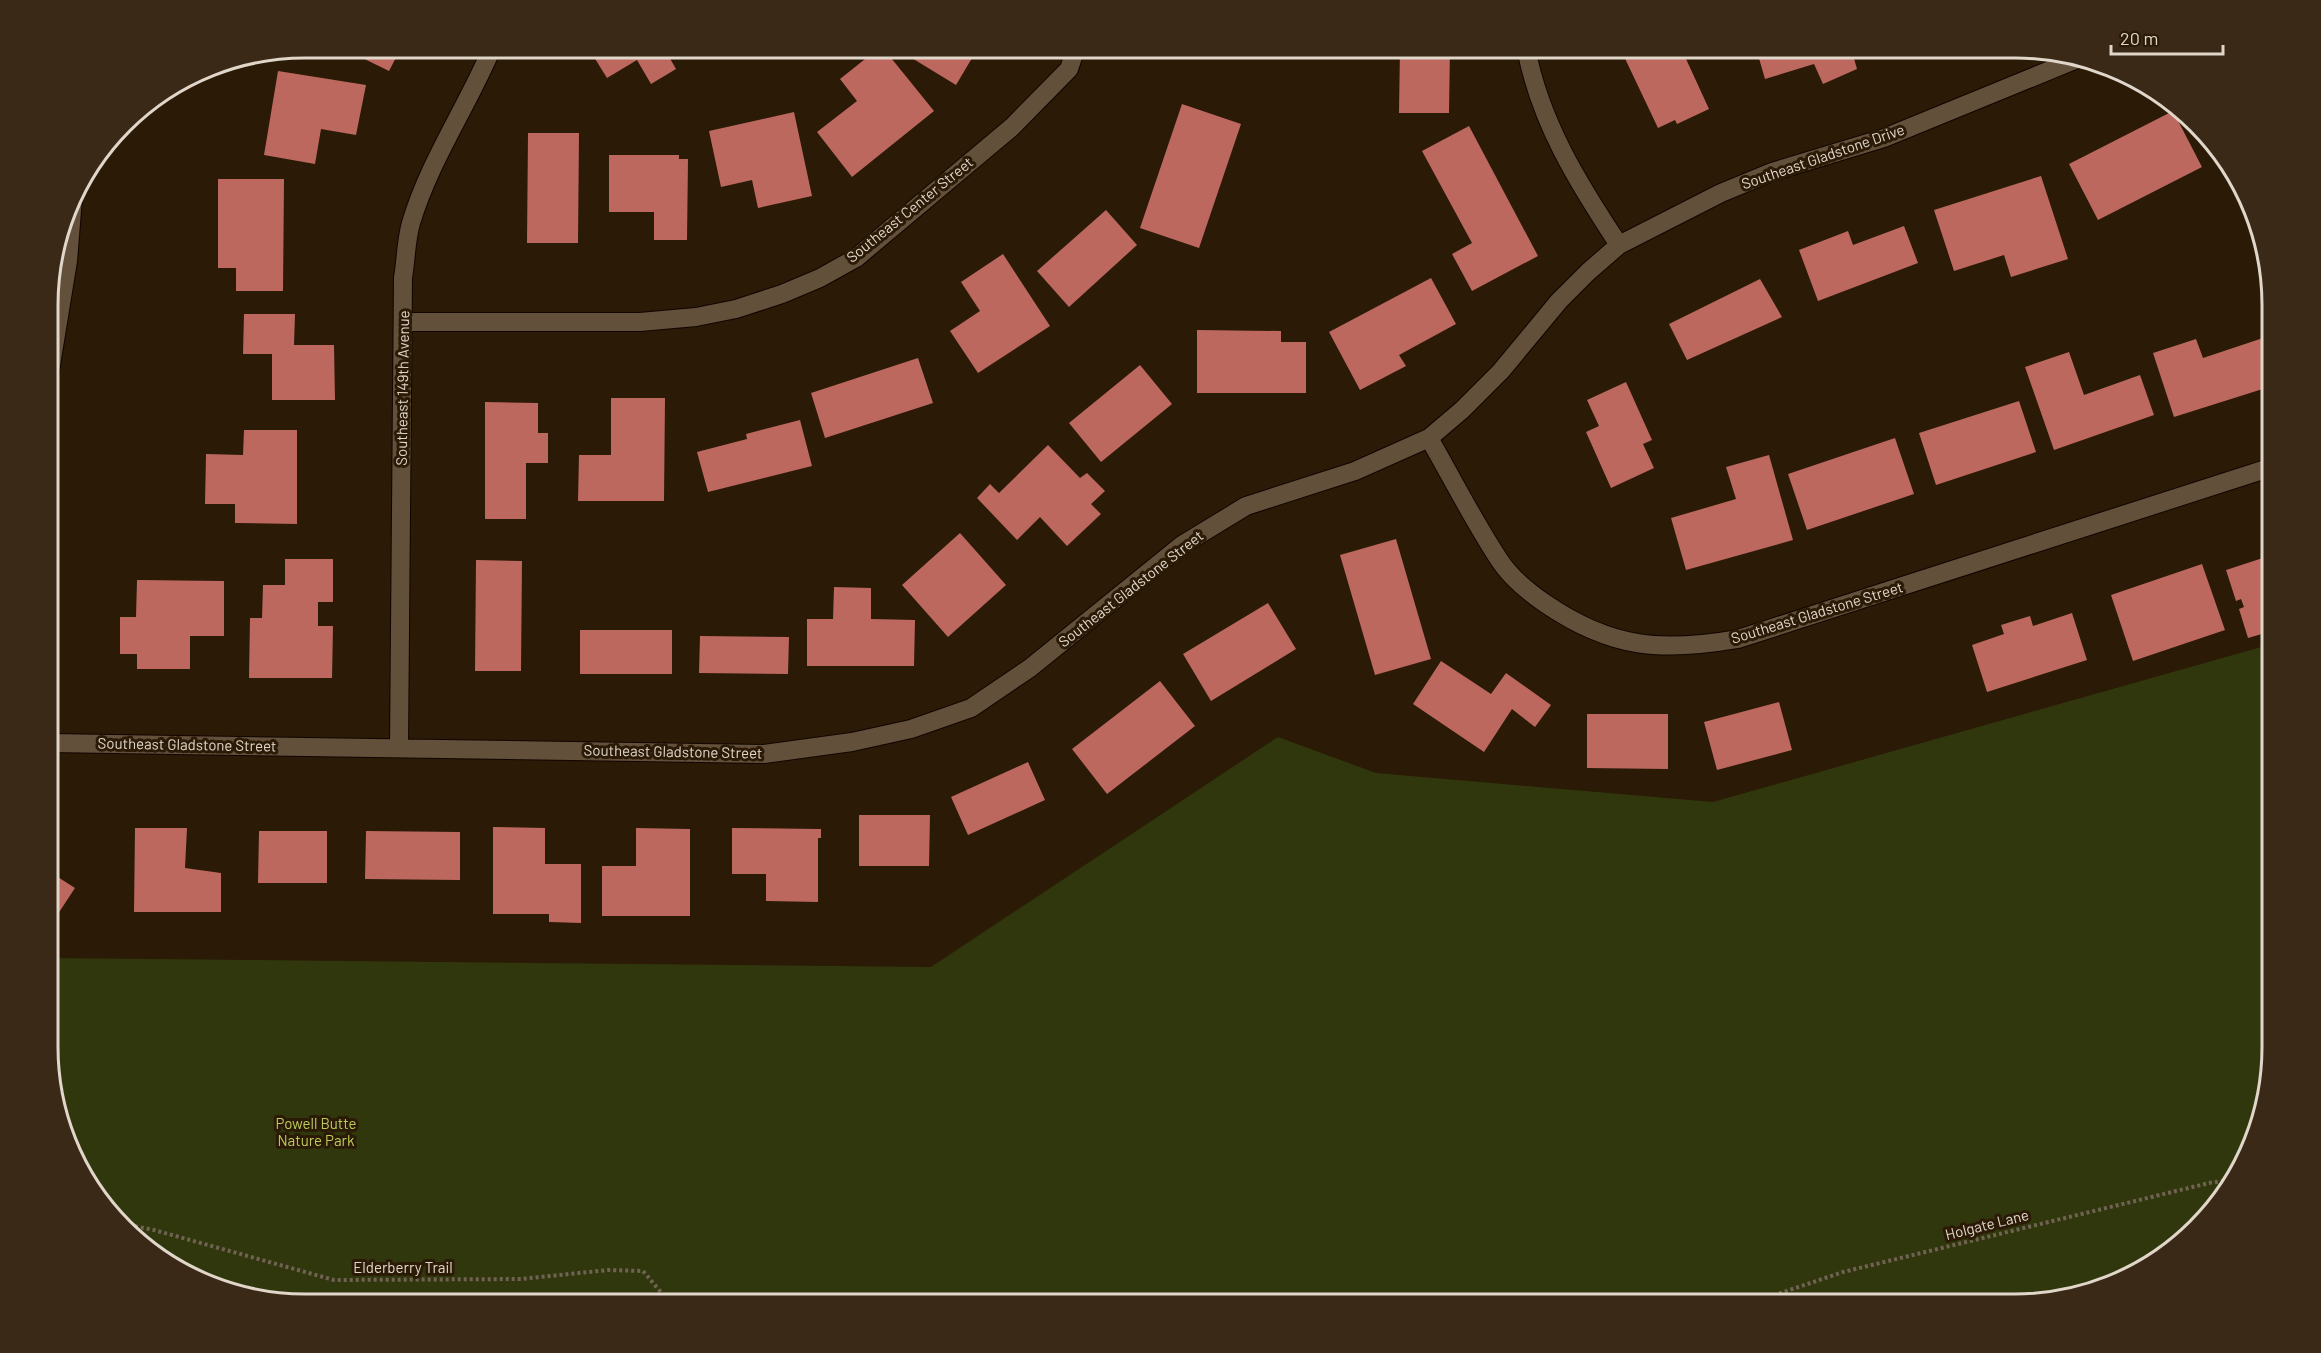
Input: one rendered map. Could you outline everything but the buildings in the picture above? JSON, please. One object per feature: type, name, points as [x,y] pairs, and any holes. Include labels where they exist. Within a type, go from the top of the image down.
[{"type":"street","name":"Southeast 149th Avenue","points":[[399,747],[403,278],[411,224],[430,176],[488,58]]},
{"type":"street","name":"Southeast Center Street","points":[[403,322],[640,322],[696,317],[736,309],[782,294],[820,278],[856,258],[1012,127],[1069,69],[1073,58]]},
{"type":"street","points":[[1529,58],[1545,116],[1568,165],[1619,245]]},
{"type":"street","name":"Southeast Gladstone Drive","points":[[1429,438],[1493,379],[1559,301],[1619,245],[1722,193],[1772,172],[1884,138],[2066,64]]},
{"type":"street","points":[[58,322],[70,231]]},
{"type":"street","name":"Southeast Gladstone Street","points":[[58,743],[764,754],[852,742],[911,729],[971,708],[1030,668],[1182,545],[1246,506],[1355,471],[1429,438],[1501,563],[1531,594],[1568,619],[1608,637],[1650,646],[1694,646],[1738,639],[2262,470]]},
{"type":"path","name":"Holgate Lane","points":[[1778,1294],[1843,1272],[2223,1181]]},
{"type":"path","name":"Elderberry Trail","points":[[136,1226],[334,1280],[521,1279],[608,1270],[643,1271],[662,1294]]},
{"type":"green space","name":"Powell Butte Nature Park","points":[[2262,647],[2262,1063],[2258,1096],[2244,1142],[2221,1185],[2211,1198],[2190,1222],[2166,1243],[2125,1269],[2064,1290],[2031,1294],[290,1294],[257,1290],[211,1276],[168,1253],[143,1233],[100,1185],[77,1142],[63,1096],[58,1047],[58,958],[931,967],[1278,737],[1376,773],[1713,802]]}]
